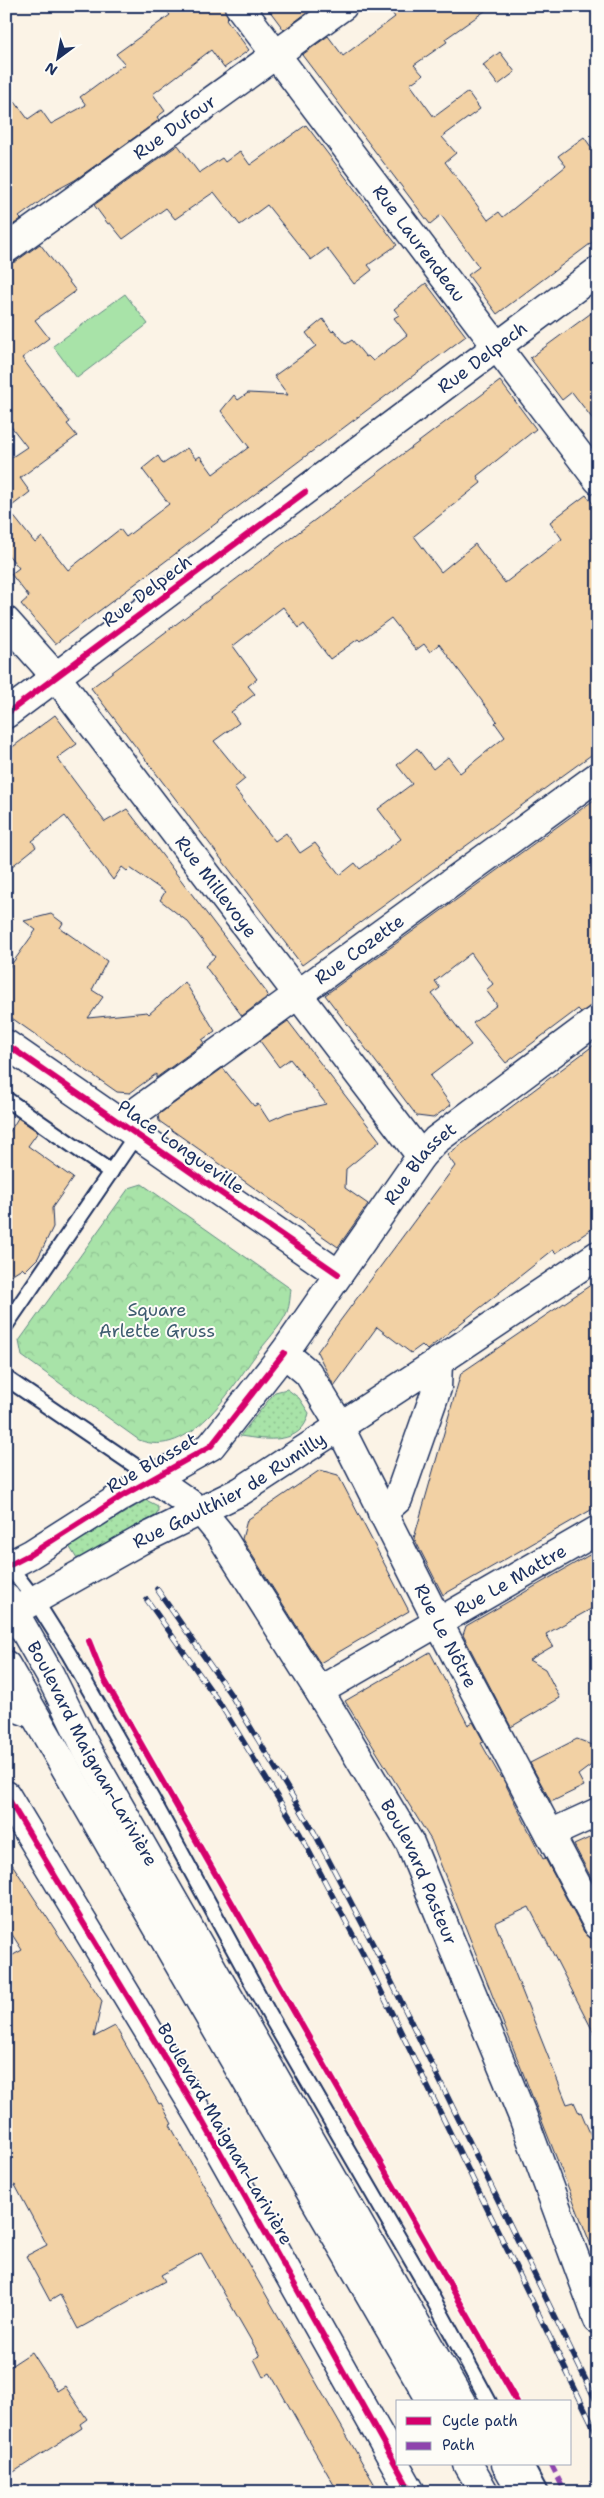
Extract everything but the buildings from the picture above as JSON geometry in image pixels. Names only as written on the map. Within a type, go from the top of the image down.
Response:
[{"type":"street","name":"Rue Laurendeau","points":[[239,6],[598,480]]},
{"type":"street","name":"Rue Dufour","points":[[6,250],[343,6]]},
{"type":"street","name":"Rue Delpech","points":[[6,714],[57,678],[498,348],[598,271]]},
{"type":"street","name":"Rue Millevoye","points":[[6,621],[57,678],[421,1156]]},
{"type":"street","name":"Rue Cozette","points":[[129,1129],[298,994],[598,776]]},
{"type":"street","name":"Rue Blasset","points":[[7,1564],[31,1554],[153,1478],[211,1446],[284,1353],[421,1156],[436,1140],[598,1020]]},
{"type":"street","name":"Place Longueville","points":[[6,1044],[338,1274]]},
{"type":"street","name":"Rue Gaulthier de Rumilly","points":[[16,1606],[141,1540],[202,1512],[241,1490],[338,1428],[598,1255]]},
{"type":"street","name":"Rue Le Nôtre","points":[[284,1353],[308,1373],[332,1414],[438,1622],[598,1925]]},
{"type":"street","points":[[382,1513],[398,1499],[438,1388],[438,1362]]},
{"type":"street","name":"Boulevard Pasteur","points":[[153,1478],[202,1512],[220,1534],[319,1691],[410,1843],[523,2117],[598,2320]]},
{"type":"street","name":"Rue Le Mattre","points":[[319,1691],[598,1530]]},
{"type":"street","name":"Boulevard Maignan-Larivière","points":[[16,1606],[88,1750],[460,2400]]},
{"type":"street","name":"Boulevard Maignan-Larivière","points":[[6,1665],[17,1700],[431,2400]]},
{"type":"street","name":"Boulevard Maignan-Larivière","points":[[6,1795],[201,2118],[396,2465]]},
{"type":"street","points":[[550,1834],[598,1812]]},
{"type":"street","name":"Boulevard Maignan-Larivière","points":[[396,2466],[411,2492]]},
{"type":"street","points":[[469,2466],[484,2492]]},
{"type":"street","points":[[507,2466],[522,2492]]},
{"type":"lane","points":[[6,1099],[111,1172]]},
{"type":"lane","points":[[6,1325],[111,1172],[129,1129]]},
{"type":"lane","points":[[6,1378],[153,1478]]},
{"type":"lane","points":[[7,1564],[16,1606],[152,1799],[269,2014],[420,2275],[487,2400]]},
{"type":"lane","points":[[526,2466],[540,2492]]},
{"type":"green space","points":[[125,294],[148,324],[77,378],[53,346]]},
{"type":"green space","name":"Square Arlette Gruss","points":[[142,1184],[291,1289],[285,1317],[221,1402],[192,1431],[175,1440],[158,1443],[139,1440],[22,1356],[19,1341],[129,1188]]},
{"type":"green space","points":[[287,1389],[299,1398],[309,1413],[305,1424],[299,1431],[291,1436],[271,1439],[240,1436],[275,1392]]},
{"type":"green space","points":[[146,1500],[158,1506],[155,1516],[77,1559],[69,1546]]},
{"type":"railway","points":[[157,1589],[231,1695],[314,1832],[376,1950],[598,2405]]},
{"type":"railway","points":[[147,1600],[219,1702],[300,1834],[363,1954],[598,2436]]},
{"type":"marked path","points":[[552,2466],[565,2492]]},
{"type":"cycle path","points":[[6,714],[305,492]]},
{"type":"cycle path","points":[[6,1044],[338,1274]]},
{"type":"cycle path","points":[[6,1567],[31,1554],[122,1496],[211,1446],[284,1353]]},
{"type":"cycle path","points":[[89,1641],[104,1679],[516,2400]]},
{"type":"cycle path","points":[[6,1795],[201,2118],[396,2465]]},
{"type":"cycle path","points":[[396,2466],[411,2492]]}]
